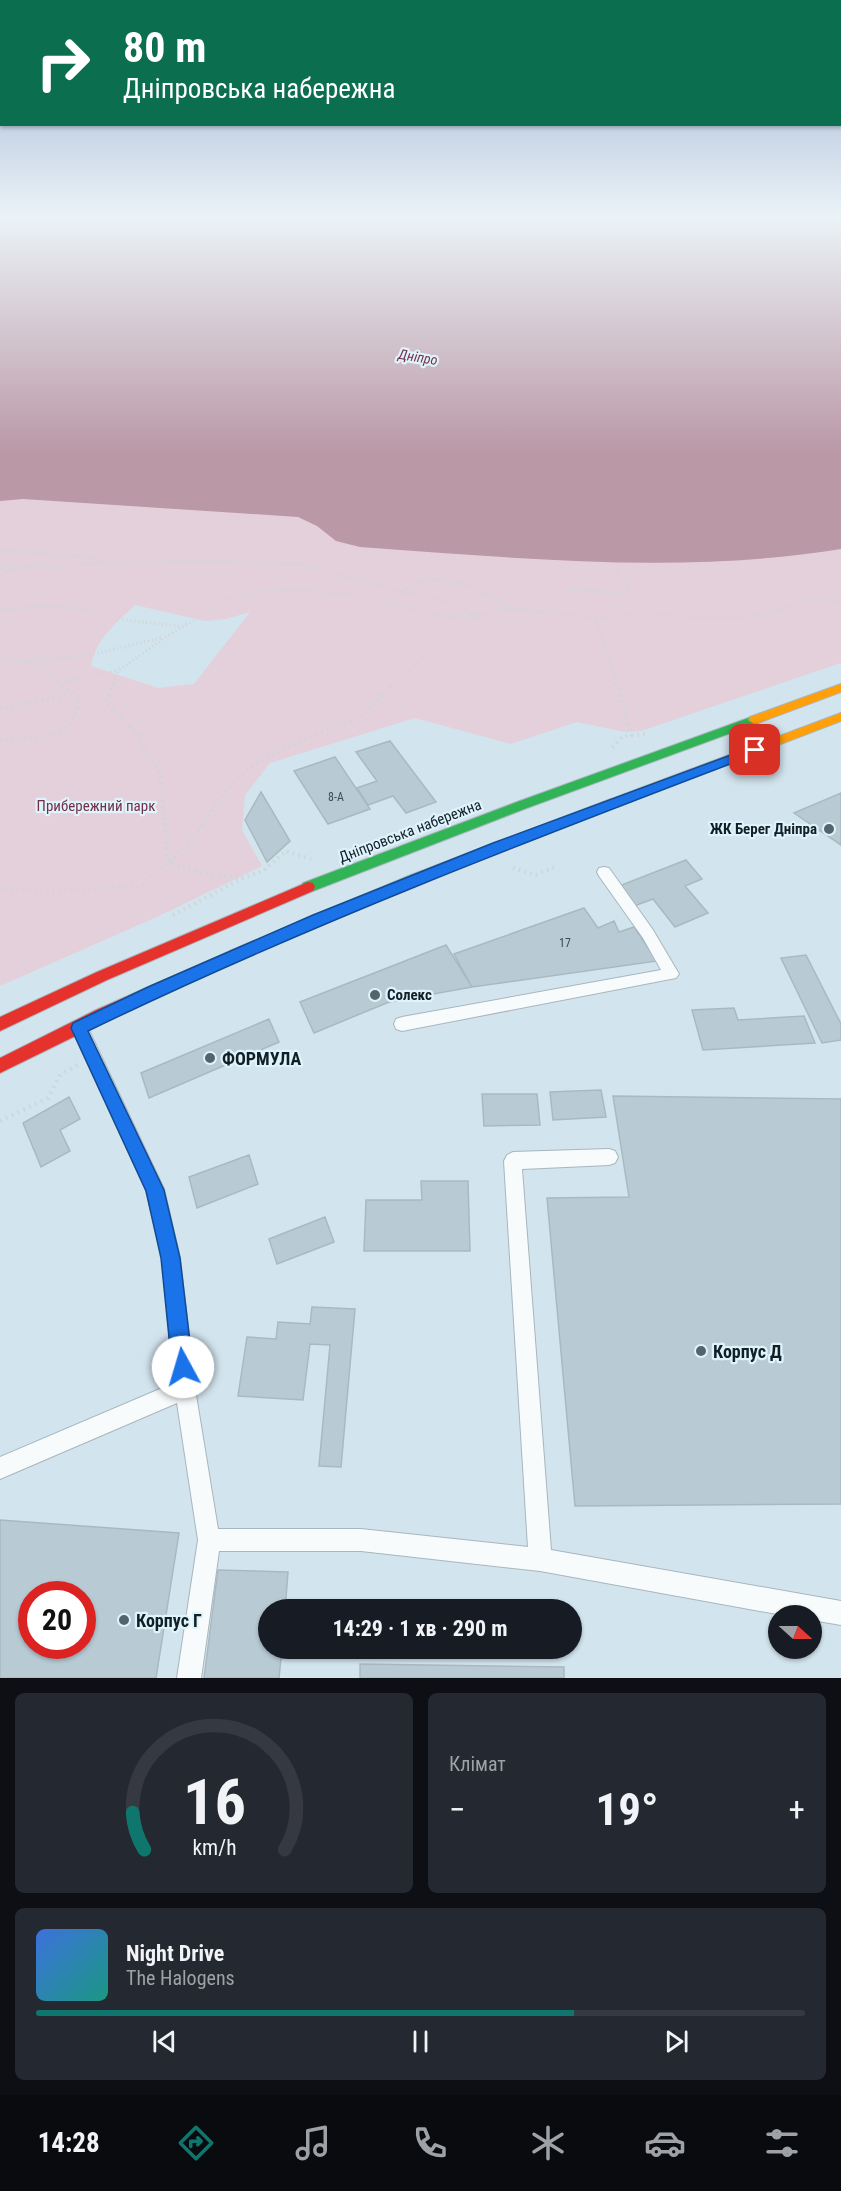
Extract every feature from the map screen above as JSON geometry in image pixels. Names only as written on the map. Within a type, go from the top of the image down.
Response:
[{"type":"main road","name":"Дніпровська набережна","points":[[0,1024],[152,954],[368,864],[526,803],[840,690]]},
{"type":"main road","points":[[0,1066],[251,948],[413,880],[841,717]]},
{"type":"lane","points":[[402,1024],[671,974],[648,934],[604,872]]},
{"type":"lane","points":[[79,1028],[155,1190],[171,1258],[185,1389],[209,1540],[189,1678]]},
{"type":"lane","points":[[540,1560],[513,1161],[609,1157]]},
{"type":"lane","points":[[0,1468],[185,1389]]},
{"type":"lane","points":[[209,1540],[361,1540],[540,1560],[841,1613]]},
{"type":"path","points":[[0,550],[88,557],[113,563]]},
{"type":"path","points":[[0,568],[198,561],[300,564],[402,592],[433,596],[462,606],[477,616]]},
{"type":"path","points":[[0,578],[6,572],[21,566]]},
{"type":"path","points":[[542,611],[569,589],[625,593],[630,587],[618,579],[618,571]]},
{"type":"path","points":[[402,592],[413,583],[429,581],[461,584],[502,600],[509,608]]},
{"type":"path","points":[[59,683],[119,670],[181,626],[227,600],[269,589],[366,595],[404,608],[437,615],[477,616],[509,608],[595,618],[645,613],[708,618],[757,616],[810,600],[841,601]]},
{"type":"path","points":[[0,610],[42,606],[75,608],[132,621],[181,626]]},
{"type":"path","points":[[0,891],[4,888],[48,891],[141,886],[189,844],[225,791],[256,763],[319,733],[358,719],[404,673],[457,629],[477,616]]},
{"type":"path","points":[[595,618],[632,737]]},
{"type":"path","points":[[0,659],[29,661],[90,655],[166,637]]},
{"type":"path","points":[[0,741],[56,734],[75,721],[80,711],[79,698],[29,661]]},
{"type":"path","points":[[119,670],[106,702],[138,735],[147,755],[160,772],[168,862]]},
{"type":"path","points":[[0,708],[74,694]]},
{"type":"path","points":[[168,862],[206,874],[243,878]]},
{"type":"green space","name":"Прибережний парк","points":[[0,469],[841,511],[841,663],[641,731],[625,732],[577,722],[511,744],[415,718],[270,763],[245,795],[242,830],[262,866],[159,916],[0,986]],"holes":[[[135,605],[205,621],[226,619],[250,612],[194,684],[158,688],[91,666],[102,640]]]},
{"type":"water","name":"Дніпро","points":[[0,296],[841,296],[841,549],[781,557],[661,563],[540,559],[360,547],[336,541],[317,526],[298,517],[23,499],[0,501]]},
{"type":"building","points":[[390,741],[436,802],[406,813],[393,796],[368,805],[357,788],[377,781],[356,752]]},
{"type":"building","points":[[335,757],[370,809],[328,824],[294,771]]},
{"type":"building","points":[[261,792],[290,841],[267,862],[245,820]]},
{"type":"building","name":"ЖК Берег Дніпра","points":[[841,793],[841,845],[794,813]]},
{"type":"building","points":[[686,860],[702,879],[685,886],[708,913],[675,927],[653,899],[634,906],[619,886]]},
{"type":"building","points":[[584,908],[598,928],[614,921],[619,932],[634,927],[657,961],[472,987],[454,954]]},
{"type":"building","name":"Солекс","points":[[446,945],[472,987],[389,1002],[314,1033],[300,1002]]},
{"type":"building","points":[[806,955],[841,1024],[841,1040],[822,1043],[781,958]]},
{"type":"building","points":[[734,1008],[738,1020],[804,1016],[815,1043],[703,1050],[692,1010]]},
{"type":"building","name":"ФОРМУЛА","points":[[269,1019],[279,1042],[149,1098],[141,1073]]},
{"type":"building","points":[[601,1090],[606,1117],[553,1120],[550,1092]]},
{"type":"building","points":[[482,1094],[537,1094],[540,1125],[484,1126]]},
{"type":"building","name":"Корпус Д","points":[[613,1096],[841,1099],[841,1504],[575,1506],[547,1198],[629,1197]]},
{"type":"building","points":[[69,1097],[80,1119],[60,1130],[70,1151],[41,1167],[23,1123]]},
{"type":"building","points":[[249,1155],[258,1184],[197,1208],[189,1177]]},
{"type":"building","points":[[421,1181],[468,1181],[470,1251],[364,1251],[366,1200],[422,1200]]},
{"type":"building","points":[[325,1217],[334,1242],[277,1264],[269,1239]]},
{"type":"building","points":[[312,1307],[355,1309],[341,1467],[319,1466],[330,1345],[310,1344],[303,1400],[238,1396],[247,1337],[276,1339],[278,1322],[310,1324]]},
{"type":"building","name":"Корпус Г","points":[[0,1520],[179,1533],[156,1678],[0,1678]]},
{"type":"building","points":[[218,1570],[288,1572],[286,1599],[258,1599],[258,1659],[281,1659],[279,1678],[204,1678]]},
{"type":"building","points":[[360,1664],[564,1667],[564,1678],[360,1678]]},
{"type":"traffic: fast","points":[[308,887],[754,720]]},
{"type":"traffic: fast","points":[[235,955],[416,879],[611,804]]},
{"type":"traffic: slow","points":[[754,720],[841,688]]},
{"type":"traffic: slow","points":[[611,804],[841,717]]},
{"type":"traffic: jam","points":[[0,1024],[102,976],[308,887]]},
{"type":"traffic: jam","points":[[0,1066],[102,1015],[235,955]]},
{"type":"place","name":"ЖК Берег Дніпра","points":[[829,829]]},
{"type":"place","name":"Солекс","points":[[375,995]]},
{"type":"place","name":"ФОРМУЛА","points":[[210,1058]]},
{"type":"place","name":"Корпус Д","points":[[701,1351]]},
{"type":"place","name":"Корпус Г","points":[[124,1620]]},
{"type":"route","points":[[183,1367],[171,1258],[155,1190],[79,1028],[153,992],[318,919],[498,847],[755,750]]}]
